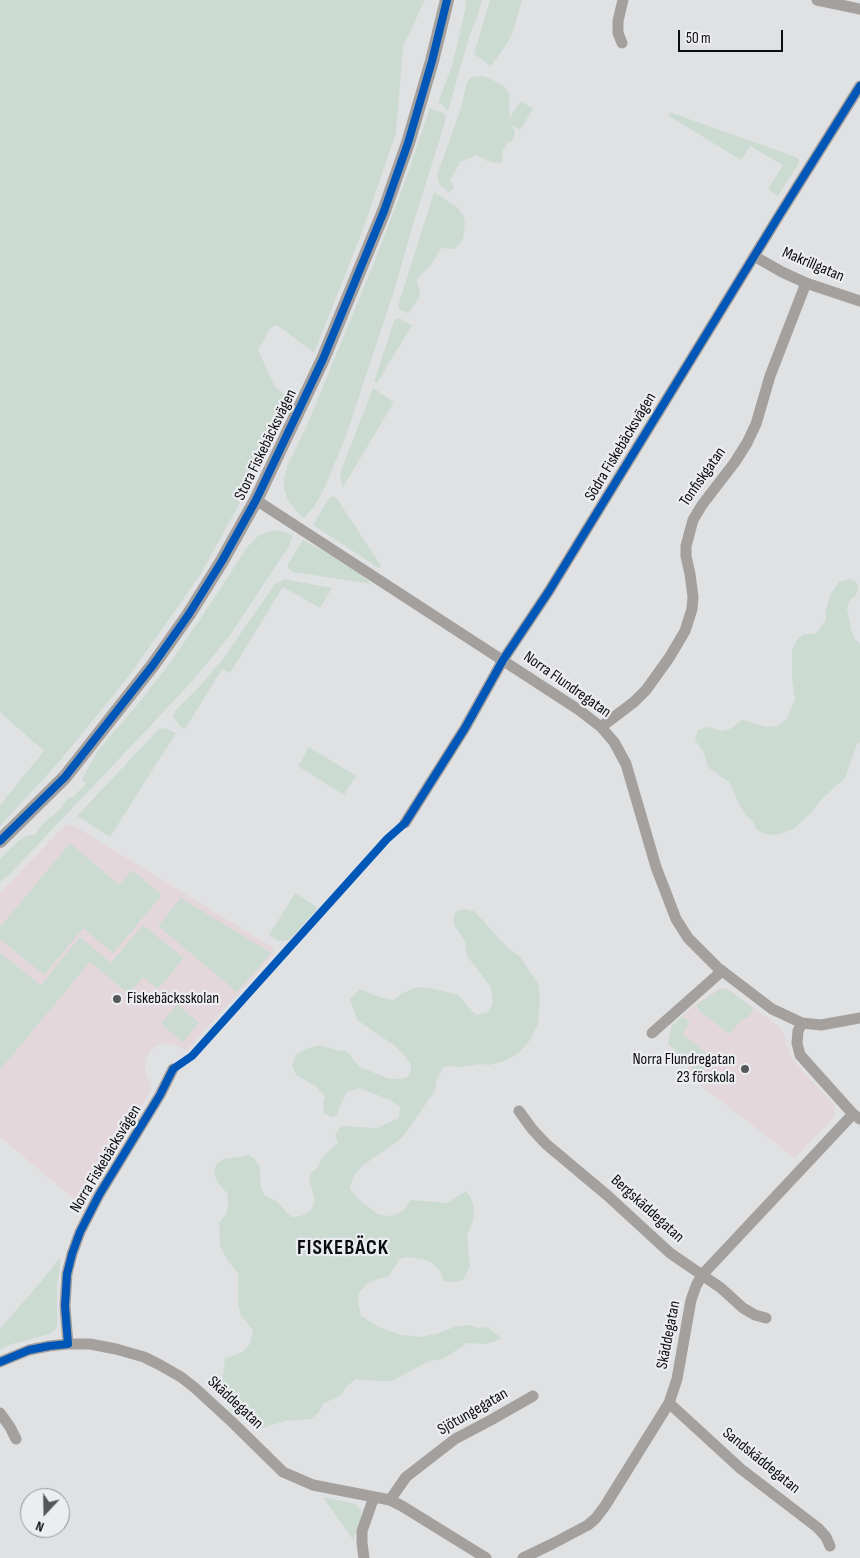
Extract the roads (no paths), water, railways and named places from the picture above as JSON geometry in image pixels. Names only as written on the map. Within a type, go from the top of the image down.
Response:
[{"type":"street","name":"Stora Fiskebäcksvägen","points":[[0,841],[65,777],[153,665],[199,599],[256,500],[323,359],[384,211],[408,143],[432,61],[447,0]]},
{"type":"street","points":[[622,0],[618,33],[622,43]]},
{"type":"street","points":[[817,0],[860,9]]},
{"type":"street","name":"Södra Fiskebäcksvägen","points":[[405,823],[465,728],[503,660],[549,591],[860,86]]},
{"type":"street","name":"Makrillgatan","points":[[754,256],[806,283],[860,301]]},
{"type":"street","name":"Tonfiskgatan","points":[[600,726],[634,702],[646,690],[685,632],[692,609],[693,597],[686,546],[693,520],[747,443],[756,424],[770,376],[806,283]]},
{"type":"street","name":"Norra Flundregatan","points":[[256,500],[580,710],[600,726],[614,742],[626,764],[656,867],[676,919],[688,938],[722,971],[772,1009],[802,1023],[821,1025],[860,1018]]},
{"type":"street","points":[[652,1033],[722,971]]},
{"type":"street","points":[[802,1023],[798,1032],[797,1043],[800,1055],[857,1116]]},
{"type":"street","name":"Norra Fiskebäcksvägen","points":[[68,1344],[65,1306],[67,1274],[80,1232],[99,1195],[160,1095],[173,1069]]},
{"type":"street","name":"Bergskäddegatan","points":[[518,1111],[546,1144],[608,1196],[670,1253],[721,1288],[743,1308],[766,1318]]},
{"type":"street","name":"Skäddegatan","points":[[523,1558],[588,1525],[596,1518],[669,1403],[677,1379],[691,1300],[702,1275],[857,1116]]},
{"type":"street","points":[[0,1362],[10,1356],[29,1350],[68,1344]]},
{"type":"street","name":"Skäddegatan","points":[[68,1344],[90,1344],[116,1348],[144,1357],[176,1373],[231,1421],[283,1472],[312,1485],[390,1500],[486,1558]]},
{"type":"street","name":"Sjötungegatan","points":[[390,1500],[406,1477],[455,1439],[533,1396]]},
{"type":"street","name":"Sandskäddegatan","points":[[669,1403],[742,1469],[818,1528],[826,1537],[830,1546]]},
{"type":"street","points":[[0,1412],[16,1439]]},
{"type":"street","points":[[364,1558],[362,1530],[374,1497]]},
{"type":"place","name":"Fiskebäcksskolan","points":[[117,999]]},
{"type":"place","name":"Norra Flundregatan 23 förskola","points":[[745,1069]]},
{"type":"district","name":"FISKEBÄCK","points":[[343,1249]]}]
